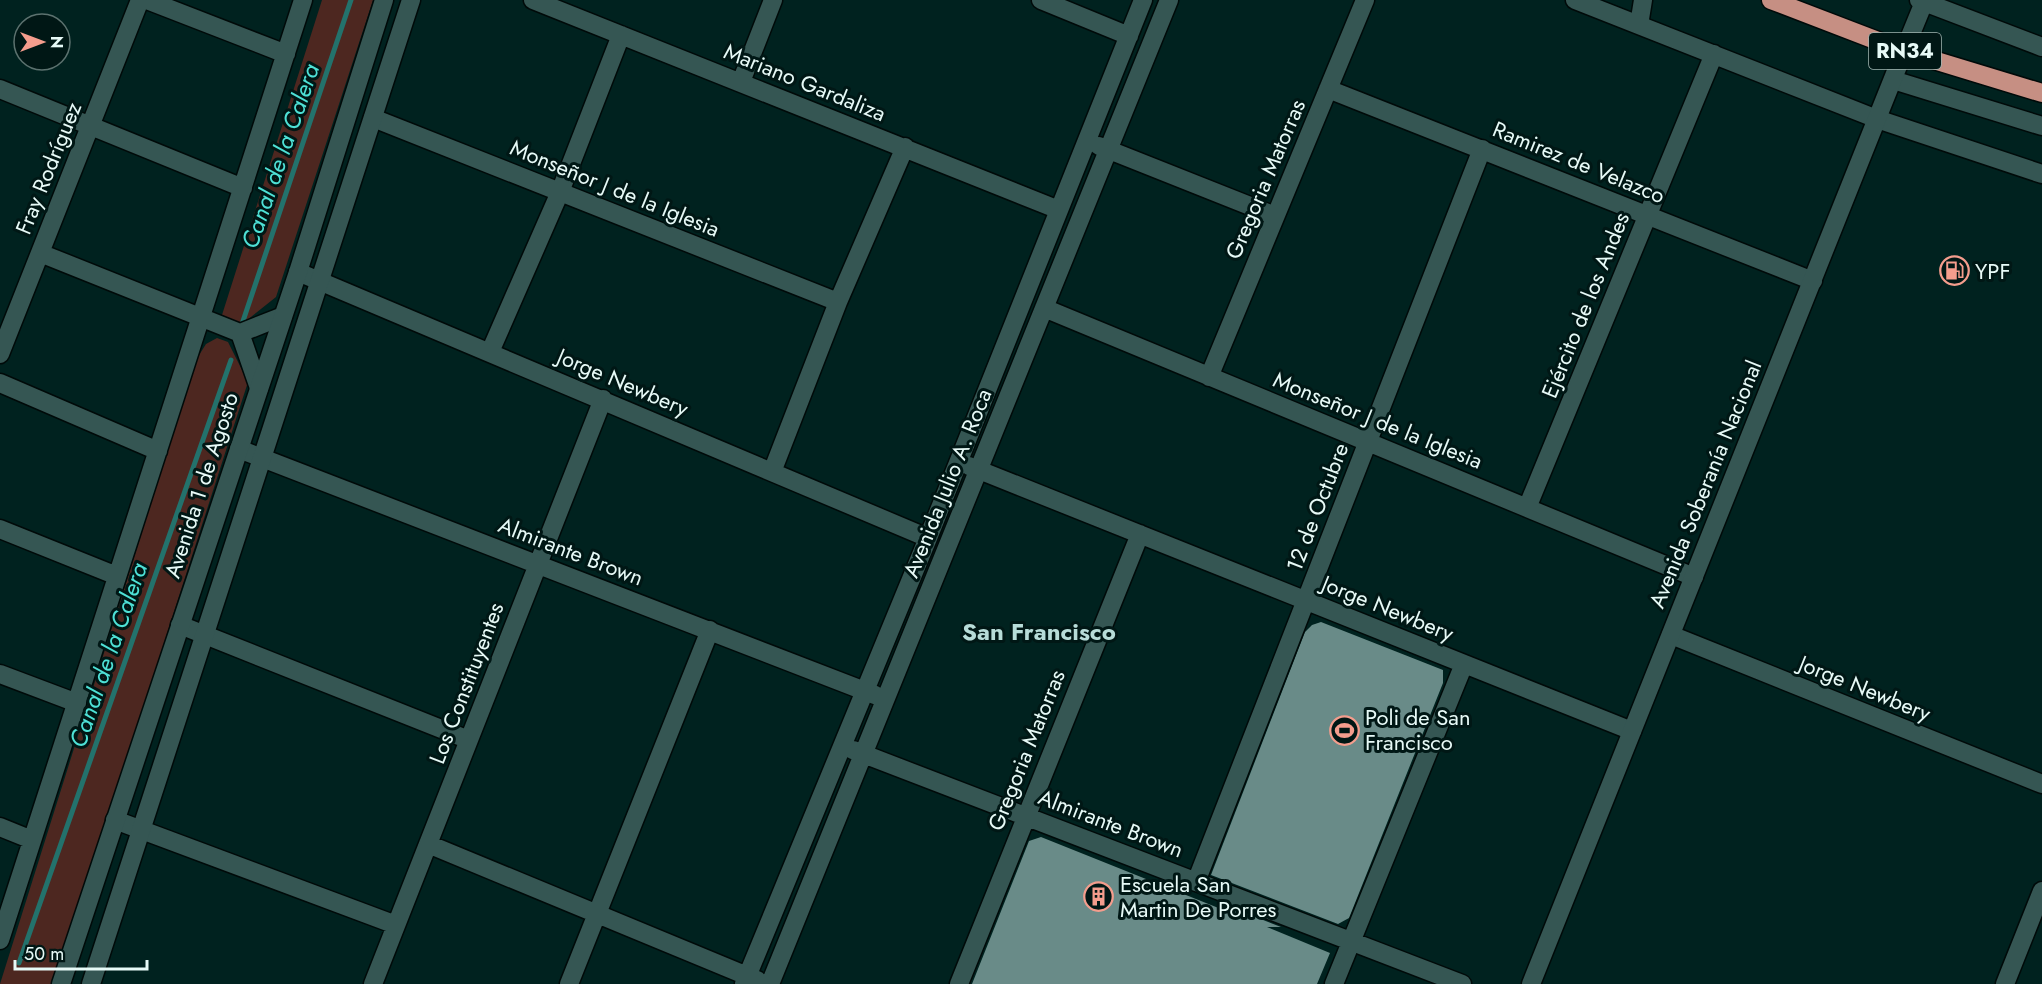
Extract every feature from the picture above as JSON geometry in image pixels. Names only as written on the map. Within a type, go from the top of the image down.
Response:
[{"type":"highway","name":"RN34","points":[[1771,0],[1904,51],[2042,93]]},
{"type":"street","name":"Fray Rodríguez","points":[[0,354],[140,0]]},
{"type":"street","points":[[147,0],[286,54]]},
{"type":"street","points":[[0,940],[303,0]]},
{"type":"street","name":"Avenida 1 de Agosto","points":[[61,984],[298,272],[384,0]]},
{"type":"street","points":[[91,984],[411,0]]},
{"type":"street","name":"Mariano Gardaliza","points":[[532,0],[1059,210]]},
{"type":"street","points":[[741,82],[773,0]]},
{"type":"street","points":[[1041,0],[1129,36]]},
{"type":"street","name":"Avenida Julio A. Roca","points":[[746,980],[928,538],[1143,0]]},
{"type":"street","name":"Avenida Julio A. Roca","points":[[769,984],[1169,0]]},
{"type":"street","name":"Gregoria Matorras","points":[[1209,377],[1365,0]]},
{"type":"street","points":[[1575,0],[1877,119],[2042,174]]},
{"type":"street","points":[[1639,25],[1643,0]]},
{"type":"street","points":[[1921,1],[2042,47]]},
{"type":"street","name":"Avenida Soberanía Nacional","points":[[1531,984],[1893,80],[1921,1]]},
{"type":"street","points":[[490,352],[560,192],[621,35]]},
{"type":"street","name":"Ejército de los Andes","points":[[1527,508],[1714,54]]},
{"type":"street","points":[[1893,80],[2042,126]]},
{"type":"street","points":[[0,89],[243,188]]},
{"type":"street","name":"Ramirez de Velazco","points":[[1328,89],[1812,281]]},
{"type":"street","name":"Monseñor J de la Iglesia","points":[[373,118],[838,302]]},
{"type":"street","points":[[1087,141],[1275,216]]},
{"type":"street","points":[[772,471],[838,302],[904,147]]},
{"type":"street","name":"12 de Octubre","points":[[1196,882],[1482,150]]},
{"type":"street","points":[[40,253],[240,333],[283,316]]},
{"type":"street","name":"Jorge Newbery","points":[[298,272],[928,538]]},
{"type":"street","name":"Monseñor J de la Iglesia","points":[[1044,309],[1694,577]]},
{"type":"street","points":[[240,333],[258,388]]},
{"type":"street","points":[[0,383],[158,451]]},
{"type":"street","name":"Los Constituyentes","points":[[373,984],[603,399]]},
{"type":"street","name":"Almirante Brown","points":[[239,449],[886,699]]},
{"type":"street","name":"Jorge Newbery","points":[[958,462],[1632,731]]},
{"type":"street","points":[[0,529],[117,576]]},
{"type":"street","name":"Gregoria Matorras","points":[[959,984],[1140,534]]},
{"type":"street","points":[[180,625],[469,740]]},
{"type":"street","points":[[569,984],[710,630]]},
{"type":"street","name":"Jorge Newbery","points":[[1671,635],[2042,784]]},
{"type":"street","points":[[1334,984],[1464,664]]},
{"type":"street","points":[[0,674],[77,703]]},
{"type":"street","name":"Almirante Brown","points":[[842,746],[1462,984]]},
{"type":"street","points":[[115,820],[396,926]]},
{"type":"street","points":[[0,826],[32,840]]},
{"type":"street","points":[[428,844],[746,980],[769,984]]},
{"type":"street","points":[[2005,984],[2042,891]]},
{"type":"shaded area","points":[[322,0],[373,0],[276,297],[242,324],[222,315]]},
{"type":"shaded area","points":[[217,338],[228,342],[248,382],[54,984],[0,984],[196,360],[206,344]]},
{"type":"building","name":"Poli de San Francisco","points":[[1321,622],[1443,670],[1443,683],[1349,918],[1338,924],[1211,875],[1305,632],[1312,625]]},
{"type":"building","name":"Escuela San Martin De Porres","points":[[1041,837],[1226,911],[1223,904],[1281,927],[1267,927],[1330,953],[1317,984],[972,984],[1029,841]]},
{"type":"waterway","name":"Canal de la Calera","points":[[242,324],[351,0]]},
{"type":"waterway","name":"Canal de la Calera","points":[[19,963],[231,360]]},
{"type":"place","name":"YPF","points":[[1954,271]]},
{"type":"place","name":"Poli de San Francisco","points":[[1344,730]]},
{"type":"place","name":"Escuela San Martin De Porres","points":[[1099,897]]},
{"type":"district","name":"San Francisco","points":[[1039,631]]}]
